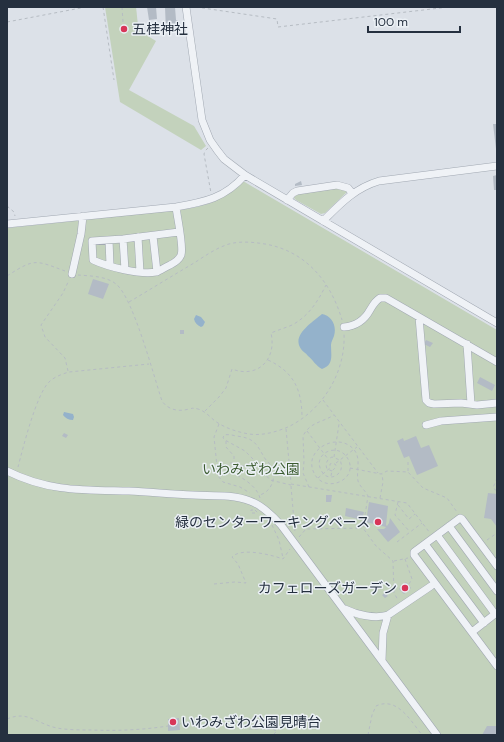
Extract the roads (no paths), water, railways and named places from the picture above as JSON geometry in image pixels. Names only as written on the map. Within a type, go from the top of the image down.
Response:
[{"type":"street","points":[[186,7],[202,120],[214,145],[224,159],[244,175],[497,323]]},
{"type":"street","points":[[323,221],[352,193],[368,184],[379,181],[497,166]]},
{"type":"street","points":[[7,224],[176,207],[200,203],[223,194],[239,182],[244,175]]},
{"type":"street","points":[[287,200],[297,191],[337,185],[348,188],[352,193]]},
{"type":"street","points":[[176,207],[182,252],[181,256],[173,264],[156,272],[140,272],[125,270],[93,260],[92,241],[153,236],[179,232]]},
{"type":"street","points":[[72,274],[81,234],[83,216]]},
{"type":"street","points":[[153,236],[156,272]]},
{"type":"street","points":[[138,237],[140,272]]},
{"type":"street","points":[[123,239],[125,270]]},
{"type":"street","points":[[109,240],[110,265]]},
{"type":"street","points":[[344,327],[359,323],[369,312],[375,302],[380,298],[386,298],[497,362]]},
{"type":"street","points":[[419,317],[426,400],[429,404],[461,403],[477,405],[497,403]]},
{"type":"street","points":[[467,344],[471,404]]},
{"type":"street","points":[[426,425],[441,420],[497,417]]},
{"type":"street","points":[[7,471],[48,486],[70,490],[129,491],[227,496],[244,499],[256,506],[276,519],[437,735]]},
{"type":"street","points":[[497,566],[462,518],[434,534],[425,544],[414,552],[414,555],[497,666]]},
{"type":"street","points":[[449,526],[497,591]]},
{"type":"street","points":[[434,534],[496,615],[472,632]]},
{"type":"street","points":[[425,544],[484,623]]},
{"type":"street","points":[[343,608],[349,611],[375,617],[388,615],[431,586]]},
{"type":"street","points":[[382,661],[383,633],[388,615]]},
{"type":"water","points":[[322,314],[331,319],[335,332],[331,344],[330,362],[322,369],[302,350],[299,344],[299,339],[304,329]]},
{"type":"water","points":[[196,315],[201,317],[205,322],[203,326],[201,327],[197,325],[194,319]]},
{"type":"water","points":[[64,412],[73,414],[73,420],[65,417],[63,415]]},
{"type":"place","name":"五桂神社","points":[[124,29]]},
{"type":"place","name":"緑のセンターワーキングベース","points":[[378,522]]},
{"type":"place","name":"カフェローズガーデン","points":[[405,588]]},
{"type":"place","name":"いわみざわ公園見晴台","points":[[173,722]]},
{"type":"park label","name":"いわみざわ公園","points":[[251,469]]}]
